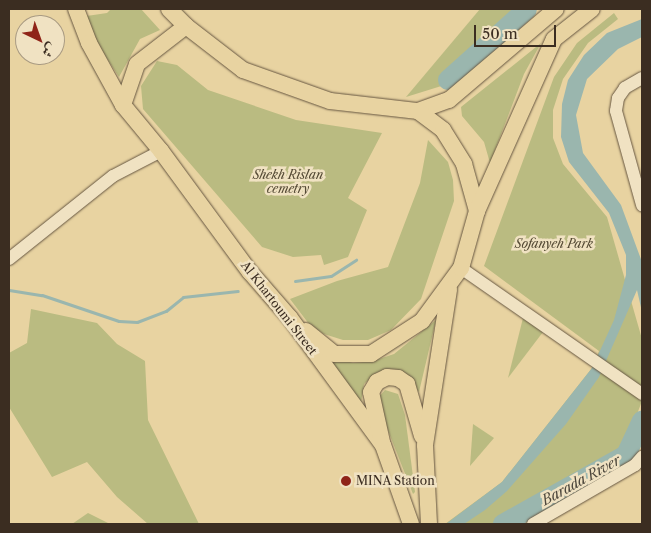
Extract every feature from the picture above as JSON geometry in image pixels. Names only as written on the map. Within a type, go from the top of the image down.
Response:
[{"type":"main road","name":"Al Khartoumi Street","points":[[76,9],[88,43],[123,105],[161,151],[250,272],[290,318],[364,423],[383,445],[398,480],[411,524]]},
{"type":"main road","points":[[169,9],[186,26],[243,70],[330,101],[418,111],[449,100],[556,9]]},
{"type":"main road","points":[[290,318],[334,354],[371,354],[422,321],[449,287],[460,268],[477,211],[554,39],[592,9]]},
{"type":"main road","points":[[123,105],[137,64],[186,26]]},
{"type":"main road","points":[[418,111],[444,130],[464,164],[477,211]]},
{"type":"main road","points":[[429,524],[425,445],[449,287]]},
{"type":"main road","points":[[383,445],[372,392],[382,379],[393,377],[403,380],[410,389],[425,445]]},
{"type":"street","points":[[642,78],[625,88],[618,98],[618,118],[642,205]]},
{"type":"street","points":[[9,259],[113,176],[161,151]]},
{"type":"street","points":[[460,268],[591,356],[642,394]]},
{"type":"street","points":[[533,524],[635,465],[642,457]]},
{"type":"green space","points":[[111,9],[141,9],[160,30],[140,39],[119,77],[80,17],[107,13]]},
{"type":"green space","points":[[480,9],[519,9],[451,83],[406,97]]},
{"type":"green space","name":"Sofanyeh Park","points":[[614,13],[618,19],[588,43],[563,79],[553,110],[553,138],[563,164],[607,217],[642,339],[642,401],[631,430],[612,458],[498,524],[445,524],[502,482],[592,368],[599,351],[484,266],[554,77],[577,43]]},
{"type":"green space","points":[[541,43],[524,74],[490,163],[484,142],[462,116],[461,107]]},
{"type":"green space","name":"Shekh Rislan cemetry","points":[[157,61],[177,65],[208,90],[296,120],[382,133],[348,198],[367,210],[348,257],[324,265],[321,255],[293,257],[262,247],[143,109],[141,86]]},
{"type":"green space","points":[[428,140],[448,162],[453,180],[454,201],[421,299],[391,330],[368,340],[343,340],[324,334],[309,324],[290,299],[337,281],[388,267],[420,183]]},
{"type":"green space","points":[[31,309],[97,323],[117,344],[145,361],[148,420],[199,524],[148,524],[117,497],[87,462],[52,477],[9,407],[9,353],[27,343]]},
{"type":"green space","points":[[523,318],[543,332],[508,378]]},
{"type":"green space","points":[[436,320],[419,392],[410,381],[388,369],[376,373],[364,384],[361,403],[324,354],[353,363],[373,361],[394,354]]},
{"type":"green space","points":[[385,390],[398,394],[405,415],[415,492],[413,494],[380,410],[379,397]]},
{"type":"green space","points":[[473,424],[494,438],[470,466]]},
{"type":"green space","points":[[88,513],[110,524],[72,524]]},
{"type":"water","points":[[642,19],[642,37],[618,49],[587,79],[576,115],[583,153],[621,205],[642,262],[642,312],[637,290],[599,377],[566,424],[507,491],[485,510],[464,524],[446,524],[502,482],[592,368],[614,320],[626,275],[626,255],[609,213],[569,162],[561,137],[562,104],[568,80],[584,55],[607,33]]},
{"type":"water","points":[[642,421],[642,437],[633,456],[514,524],[503,524],[626,455]]},
{"type":"waterway","points":[[448,80],[527,9]]},
{"type":"waterway","points":[[295,281],[331,276],[356,260]]},
{"type":"waterway","points":[[9,290],[42,295],[119,321],[137,322],[166,311],[183,297],[238,291]]},
{"type":"waterway","name":"Barada River","points":[[503,524],[626,455],[642,421]]},
{"type":"place","name":"MINA Station","points":[[346,481]]}]
